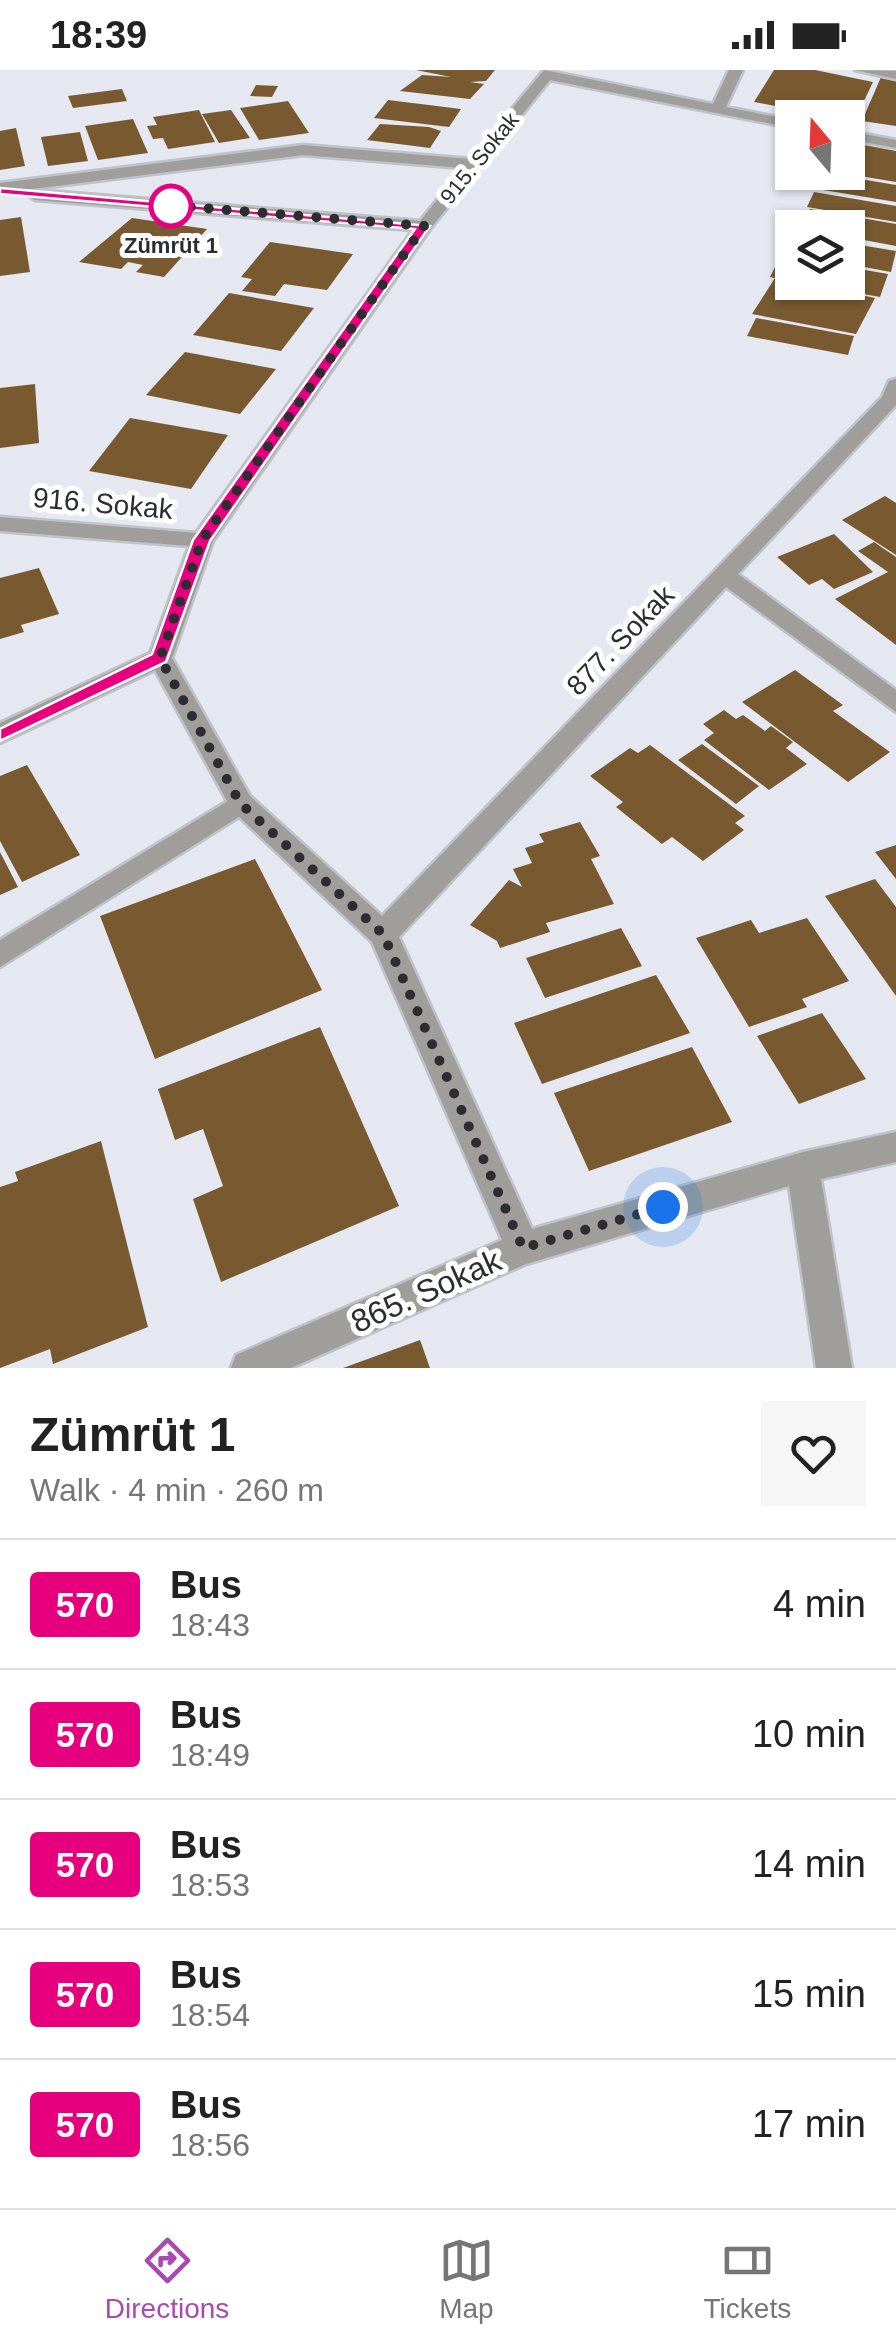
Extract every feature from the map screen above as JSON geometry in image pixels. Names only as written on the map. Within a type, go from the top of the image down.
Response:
[{"type":"street","points":[[718,110],[736,70]]},
{"type":"street","points":[[862,70],[896,75]]},
{"type":"street","points":[[549,73],[775,121]]},
{"type":"street","name":"915. Sokak","points":[[160,658],[202,540],[424,226],[549,73]]},
{"type":"street","points":[[865,138],[896,144]]},
{"type":"street","points":[[0,190],[303,150],[475,164]]},
{"type":"street","points":[[0,190],[424,226]]},
{"type":"street","name":"877. Sokak","points":[[383,934],[894,394]]},
{"type":"street","name":"916. Sokak","points":[[0,524],[202,540]]},
{"type":"street","points":[[724,575],[896,703]]},
{"type":"street","points":[[0,734],[160,658],[240,803],[383,934],[523,1248]]},
{"type":"street","points":[[0,955],[240,803]]},
{"type":"street","name":"865. Sokak","points":[[249,1368],[523,1248],[803,1167],[896,1147]]},
{"type":"street","points":[[803,1167],[834,1368]]},
{"type":"building","points":[[416,70],[495,70],[486,81],[470,82],[484,84],[470,99],[400,91],[422,75],[451,77]]},
{"type":"building","points":[[774,70],[815,70],[873,82],[864,100],[775,100],[775,106],[754,102]]},
{"type":"building","points":[[881,77],[896,79],[896,126],[865,121]]},
{"type":"building","points":[[256,85],[278,86],[272,97],[250,96]]},
{"type":"building","points":[[122,89],[127,101],[73,108],[68,96]]},
{"type":"building","points":[[388,100],[461,109],[449,127],[374,118]]},
{"type":"building","points":[[288,101],[309,133],[259,140],[240,108]]},
{"type":"building","points":[[199,110],[215,142],[168,149],[163,138],[153,139],[147,126],[157,125],[153,117]]},
{"type":"building","points":[[231,110],[250,138],[219,143],[202,114]]},
{"type":"building","points":[[133,119],[148,153],[98,160],[85,126]]},
{"type":"building","points":[[380,124],[441,131],[430,148],[367,140]]},
{"type":"building","points":[[16,128],[25,166],[0,170],[0,131]]},
{"type":"building","points":[[80,132],[88,161],[48,166],[41,137]]},
{"type":"building","points":[[865,145],[896,151],[896,182],[865,177]]},
{"type":"building","points":[[865,180],[896,185],[896,202],[823,190],[865,190]]},
{"type":"building","points":[[814,192],[896,206],[896,222],[865,217],[865,210],[807,207]]},
{"type":"building","points":[[21,217],[30,272],[0,276],[0,220]]},
{"type":"building","points":[[132,218],[207,229],[164,277],[136,272],[143,265],[128,262],[121,269],[79,262]]},
{"type":"building","points":[[865,219],[896,224],[896,246],[865,240]]},
{"type":"building","points":[[270,242],[353,254],[327,290],[284,284],[275,296],[242,291],[252,279],[241,277]]},
{"type":"building","points":[[865,246],[896,251],[891,272],[865,267]]},
{"type":"building","points":[[865,270],[888,274],[880,297],[865,294]]},
{"type":"building","points":[[775,278],[775,300],[875,298],[856,334],[752,314]]},
{"type":"building","points":[[229,293],[314,308],[281,351],[193,335]]},
{"type":"building","points":[[756,318],[854,336],[848,355],[747,336]]},
{"type":"building","points":[[185,352],[276,369],[240,414],[146,395]]},
{"type":"building","points":[[35,384],[39,443],[0,448],[0,388]]},
{"type":"building","points":[[130,418],[228,435],[191,489],[89,471]]},
{"type":"building","points":[[885,496],[896,503],[896,555],[842,520]]},
{"type":"building","points":[[834,534],[873,572],[834,589],[822,579],[809,585],[777,557]]},
{"type":"building","points":[[874,542],[896,557],[896,645],[835,599],[888,572],[858,551]]},
{"type":"building","points":[[39,568],[59,614],[21,625],[24,632],[0,639],[0,578]]},
{"type":"building","points":[[795,670],[843,705],[833,711],[890,752],[848,782],[742,702]]},
{"type":"building","points":[[724,710],[736,719],[743,715],[765,731],[771,726],[793,742],[786,748],[807,764],[769,790],[704,740],[714,733],[703,724]]},
{"type":"building","points":[[702,744],[759,786],[736,804],[678,760]]},
{"type":"building","points":[[650,745],[745,816],[735,823],[744,830],[703,861],[672,837],[662,844],[616,807],[623,802],[590,776],[630,748],[638,753]]},
{"type":"building","points":[[27,765],[80,855],[22,882],[0,841],[0,776]]},
{"type":"building","points":[[580,822],[600,856],[591,859],[614,904],[546,923],[550,932],[500,948],[497,941],[470,925],[509,880],[522,887],[513,869],[532,863],[525,848],[544,842],[539,834]]},
{"type":"building","points":[[896,845],[896,879],[875,852]]},
{"type":"building","points":[[0,852],[18,887],[0,895]]},
{"type":"building","points":[[255,859],[322,990],[155,1059],[100,916]]},
{"type":"building","points":[[875,879],[896,907],[896,996],[825,896]]},
{"type":"building","points":[[807,918],[849,981],[802,999],[807,1007],[749,1027],[696,938],[751,920],[759,933]]},
{"type":"building","points":[[621,928],[642,966],[545,998],[526,958]]},
{"type":"building","points":[[656,975],[690,1033],[542,1084],[514,1023]]},
{"type":"building","points":[[822,1013],[866,1079],[799,1104],[757,1036]]},
{"type":"building","points":[[320,1027],[399,1206],[221,1282],[193,1199],[223,1186],[203,1129],[175,1140],[158,1089]]},
{"type":"building","points":[[692,1047],[732,1122],[589,1171],[554,1093]]},
{"type":"building","points":[[101,1141],[148,1327],[53,1364],[50,1349],[0,1368],[0,1187],[18,1181],[15,1172]]},
{"type":"building","points":[[420,1340],[430,1368],[343,1368]]},
{"type":"bus line","name":"570","points":[[0,192],[424,226],[202,540],[160,658],[0,734]]},
{"type":"place","name":"Zümrüt 1","points":[[171,206]]},
{"type":"route","points":[[171,206],[154,204],[424,226],[202,540],[160,658],[240,803],[383,934],[523,1248],[663,1207]]}]
